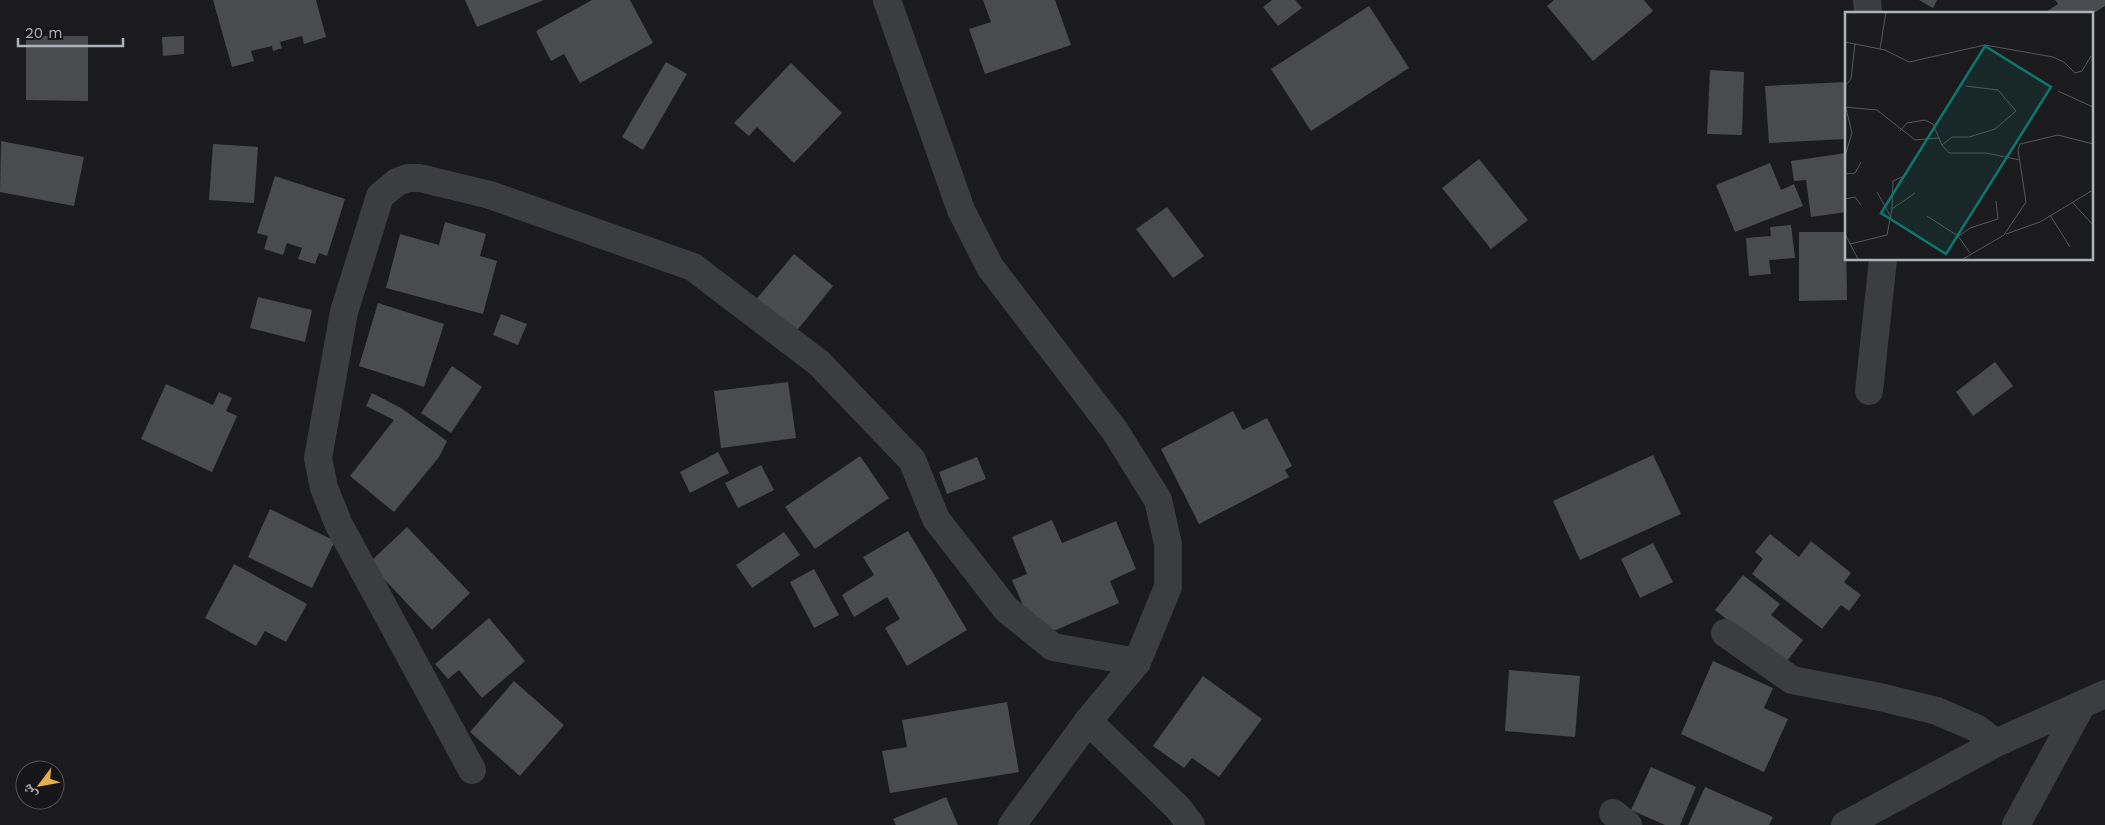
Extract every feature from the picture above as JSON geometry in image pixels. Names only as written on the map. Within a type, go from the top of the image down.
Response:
[{"type":"street","points":[[887,0],[961,210],[990,267],[1115,431],[1158,500],[1168,544],[1168,588],[1138,662],[1088,721],[1012,825]]},
{"type":"street","points":[[472,770],[339,525],[324,488],[318,458],[344,312],[372,218],[380,196],[397,182],[408,178],[420,178],[490,195],[693,267],[819,364],[912,460],[936,520],[1006,609],[1053,648],[1138,662]]},
{"type":"street","points":[[1869,391],[1883,260]]},
{"type":"street","points":[[1725,633],[1792,680],[1880,697],[1937,711],[1976,728],[1996,743]]},
{"type":"street","points":[[1845,825],[1996,743],[2105,694]]},
{"type":"street","points":[[2016,825],[2081,706]]},
{"type":"street","points":[[1088,721],[1178,808],[1191,825]]},
{"type":"building","points":[[213,0],[316,0],[326,37],[304,44],[302,36],[280,42],[282,48],[273,51],[272,46],[251,51],[254,61],[232,67]]},
{"type":"building","points":[[465,0],[544,0],[477,27]]},
{"type":"building","points":[[592,0],[630,0],[653,43],[580,83],[564,54],[551,61],[536,31]]},
{"type":"building","points":[[983,0],[1055,0],[1071,45],[985,74],[969,29],[991,22]]},
{"type":"building","points":[[1272,0],[1295,0],[1302,8],[1278,26],[1263,7]]},
{"type":"building","points":[[1554,0],[1644,0],[1653,11],[1593,61],[1547,6]]},
{"type":"building","points":[[1919,0],[1937,0],[1933,8]]},
{"type":"building","points":[[2055,0],[2105,0],[2105,6],[2092,14],[2092,12],[2046,12],[2058,4]]},
{"type":"building","points":[[1369,6],[1409,68],[1311,131],[1271,69]]},
{"type":"building","points":[[26,36],[88,36],[88,101],[26,100]]},
{"type":"building","points":[[184,36],[184,54],[163,56],[162,37]]},
{"type":"building","points":[[666,62],[687,74],[643,150],[622,137]]},
{"type":"building","points":[[791,63],[842,113],[794,163],[757,127],[749,136],[734,123]]},
{"type":"building","points":[[1710,70],[1744,72],[1742,135],[1707,134]]},
{"type":"building","points":[[1845,82],[1845,139],[1769,143],[1765,86]]},
{"type":"building","points":[[1,141],[84,157],[74,206],[0,192]]},
{"type":"building","points":[[213,144],[258,147],[254,203],[209,200]]},
{"type":"building","points":[[1845,153],[1845,212],[1811,217],[1806,180],[1794,181],[1791,161]]},
{"type":"building","points":[[1479,159],[1528,220],[1491,249],[1442,188]]},
{"type":"building","points":[[1770,163],[1781,190],[1794,184],[1803,206],[1735,232],[1716,185]]},
{"type":"building","points":[[275,176],[345,199],[327,256],[319,253],[315,264],[298,259],[302,248],[287,243],[283,255],[264,249],[268,236],[257,233]]},
{"type":"building","points":[[1167,207],[1204,256],[1173,278],[1136,229]]},
{"type":"building","points":[[445,222],[486,234],[480,256],[497,261],[483,314],[386,288],[400,234],[439,245]]},
{"type":"building","points":[[1791,225],[1795,258],[1769,260],[1771,274],[1749,276],[1746,238],[1771,236],[1770,227]]},
{"type":"building","points":[[1799,232],[1845,232],[1847,300],[1799,301]]},
{"type":"building","points":[[794,254],[833,286],[794,334],[754,302]]},
{"type":"building","points":[[258,297],[312,310],[305,342],[250,328]]},
{"type":"building","points":[[378,303],[444,324],[424,387],[359,366]]},
{"type":"building","points":[[501,314],[527,324],[518,345],[493,335]]},
{"type":"building","points":[[1995,362],[2013,386],[1973,416],[1956,392]]},
{"type":"building","points":[[452,366],[482,387],[451,433],[421,413]]},
{"type":"building","points":[[788,382],[796,438],[721,448],[714,391]]},
{"type":"building","points":[[166,384],[213,405],[219,392],[232,398],[226,411],[237,416],[212,472],[141,439]]},
{"type":"building","points":[[372,393],[401,408],[447,441],[439,457],[394,512],[350,476],[394,420],[366,406]]},
{"type":"building","points":[[1233,411],[1243,430],[1267,418],[1292,466],[1285,470],[1289,477],[1199,524],[1161,449]]},
{"type":"building","points":[[718,452],[729,473],[690,493],[680,472]]},
{"type":"building","points":[[1653,455],[1681,514],[1580,560],[1553,501]]},
{"type":"building","points":[[860,456],[889,498],[815,549],[785,507]]},
{"type":"building","points":[[977,457],[986,479],[947,494],[939,472]]},
{"type":"building","points":[[761,465],[774,490],[738,508],[725,483]]},
{"type":"building","points":[[270,509],[335,541],[312,588],[248,557]]},
{"type":"building","points":[[1052,520],[1062,543],[1116,521],[1136,569],[1110,581],[1119,603],[1051,632],[1029,619],[1012,580],[1027,574],[1012,537]]},
{"type":"building","points":[[407,527],[470,593],[432,630],[369,563]]},
{"type":"building","points":[[908,531],[967,630],[907,666],[885,628],[900,619],[887,597],[854,617],[842,595],[874,575],[863,557]]},
{"type":"building","points":[[784,532],[800,555],[752,588],[736,565]]},
{"type":"building","points":[[1770,534],[1799,557],[1811,541],[1851,573],[1844,582],[1861,595],[1849,611],[1841,605],[1822,629],[1752,574],[1763,559],[1755,552]]},
{"type":"building","points":[[1653,543],[1673,582],[1640,598],[1621,559]]},
{"type":"building","points":[[234,564],[307,604],[286,642],[265,631],[256,646],[205,618]]},
{"type":"building","points":[[814,569],[839,615],[814,628],[790,582]]},
{"type":"building","points":[[1743,575],[1780,604],[1771,615],[1803,640],[1784,665],[1715,610]]},
{"type":"building","points":[[489,618],[525,661],[482,698],[459,670],[448,679],[435,664]]},
{"type":"building","points":[[1713,661],[1773,688],[1764,708],[1788,719],[1764,772],[1681,734]]},
{"type":"building","points":[[1509,670],[1580,676],[1575,737],[1505,731]]},
{"type":"building","points":[[1203,676],[1262,719],[1219,777],[1192,758],[1184,768],[1153,746]]},
{"type":"building","points":[[514,681],[564,725],[520,776],[470,732]]},
{"type":"building","points":[[1007,702],[1019,772],[890,793],[882,751],[907,747],[902,720]]},
{"type":"building","points":[[1651,767],[1696,787],[1680,825],[1665,825],[1631,810]]},
{"type":"building","points":[[1705,787],[1773,817],[1769,825],[1688,825]]},
{"type":"building","points":[[946,797],[958,825],[896,825],[893,819]]}]
